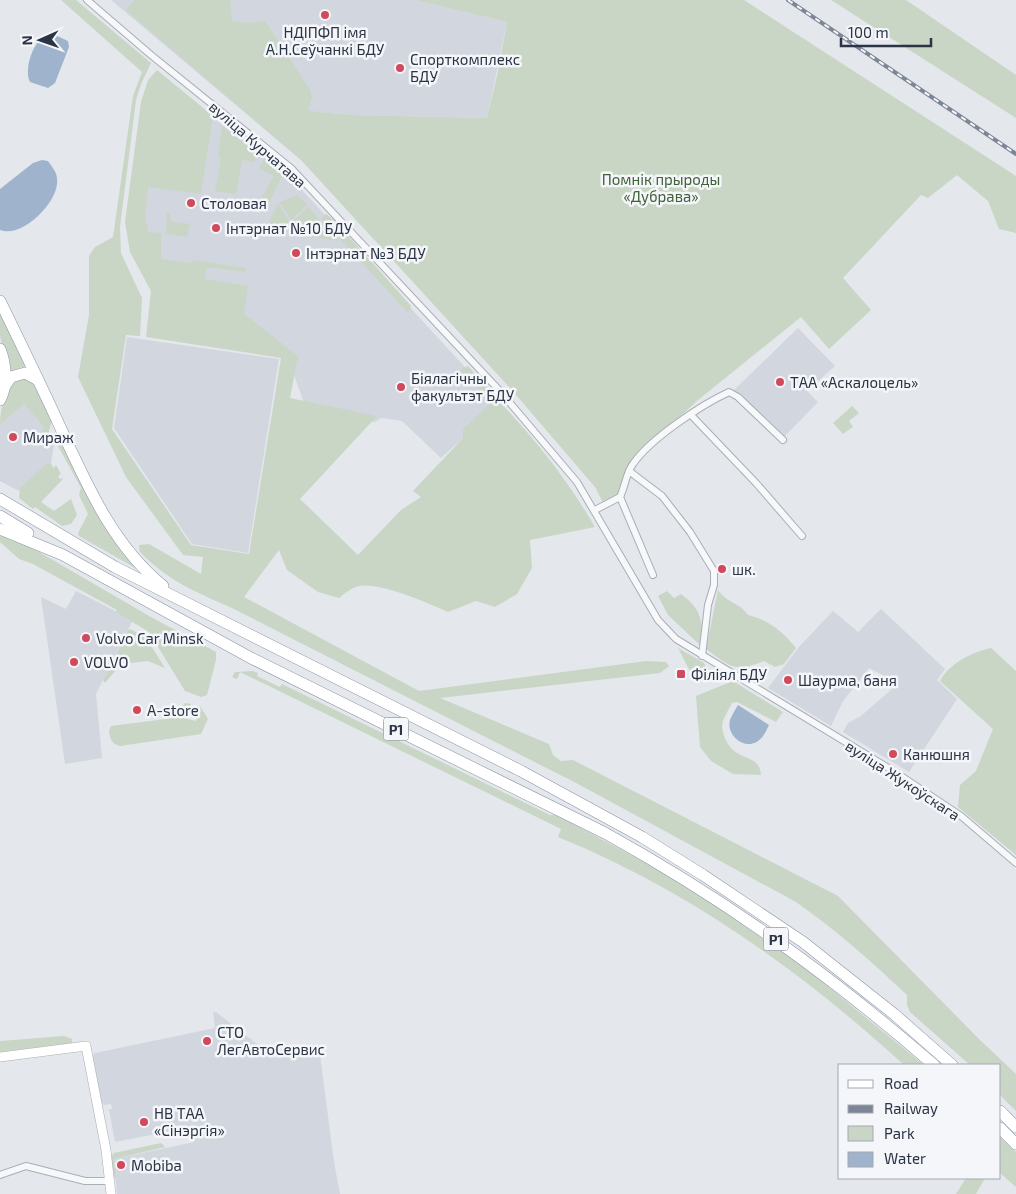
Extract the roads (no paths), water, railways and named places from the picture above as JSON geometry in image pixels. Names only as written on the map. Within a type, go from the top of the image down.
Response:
[{"type":"highway","points":[[0,302],[80,469],[118,537],[154,579],[177,598]]},
{"type":"highway","points":[[0,349],[5,386]]},
{"type":"highway","points":[[0,400],[5,386],[11,377],[25,373],[38,380]]},
{"type":"highway","name":"Р1","points":[[0,499],[115,567],[564,793],[642,837],[803,942],[894,1014],[951,1064]]},
{"type":"highway","name":"Р1","points":[[0,516],[63,555],[251,658],[605,833],[660,863],[795,952],[893,1029],[933,1064]]},
{"type":"highway","points":[[0,529],[63,555]]},
{"type":"highway","points":[[1001,1112],[1016,1127]]},
{"type":"highway","points":[[1001,1129],[1016,1144]]},
{"type":"street","name":"вуліца Курчатава","points":[[87,0],[156,59],[291,168],[498,390],[562,462],[595,510]]},
{"type":"street","points":[[653,575],[620,497],[629,471],[642,454],[666,432],[712,400],[729,392],[738,397],[783,440]]},
{"type":"street","points":[[691,416],[756,483],[802,536]]},
{"type":"street","points":[[629,471],[662,496],[690,532],[714,571],[714,586],[708,605],[702,656]]},
{"type":"street","points":[[595,510],[620,497]]},
{"type":"street","name":"вуліца Жукоўскага","points":[[595,510],[658,620],[676,638],[702,656],[895,772],[961,816],[1016,863]]},
{"type":"street","points":[[0,1057],[86,1046],[106,1150],[111,1194]]},
{"type":"street","points":[[0,1175],[26,1166],[85,1181],[110,1181]]},
{"type":"water","points":[[55,35],[68,41],[69,47],[55,83],[48,88],[30,82],[28,71],[30,58],[35,46],[44,36]]},
{"type":"water","points":[[42,160],[48,161],[56,174],[56,188],[52,198],[38,216],[28,224],[19,229],[0,230],[0,189],[33,163]]},
{"type":"water","points":[[738,705],[769,725],[762,738],[753,744],[742,743],[737,740],[729,726]]},
{"type":"railway","points":[[788,0],[1016,154]]},
{"type":"place","name":"НДІПФП імя А.Н.Сеўчанкі БДУ","points":[[325,15]]},
{"type":"place","name":"Спорткомплекс БДУ","points":[[400,68]]},
{"type":"place","name":"Столовая","points":[[191,203]]},
{"type":"place","name":"Інтэрнат №10 БДУ","points":[[216,228]]},
{"type":"place","name":"Інтэрнат №3 БДУ","points":[[296,253]]},
{"type":"place","name":"ТАА «Аскалоцель»","points":[[780,382]]},
{"type":"place","name":"Біялагічны факультэт БДУ","points":[[401,387]]},
{"type":"place","name":"Мираж","points":[[13,437]]},
{"type":"place","name":"шк.","points":[[722,569]]},
{"type":"place","name":"Volvo Car Minsk","points":[[86,638]]},
{"type":"place","name":"VOLVO","points":[[74,662]]},
{"type":"place","name":"Філіял БДУ","points":[[681,674]]},
{"type":"place","name":"Шаурма, баня","points":[[788,680]]},
{"type":"place","name":"А-store","points":[[137,710]]},
{"type":"place","name":"Канюшня","points":[[893,754]]},
{"type":"place","name":"СТО ЛегАвтоСервис","points":[[207,1041]]},
{"type":"place","name":"НВ ТАА «Сінэргія»","points":[[144,1122]]},
{"type":"place","name":"Mobiba","points":[[121,1165]]},
{"type":"park label","name":"Помнік прыроды «Дубрава»","points":[[661,188]]}]
